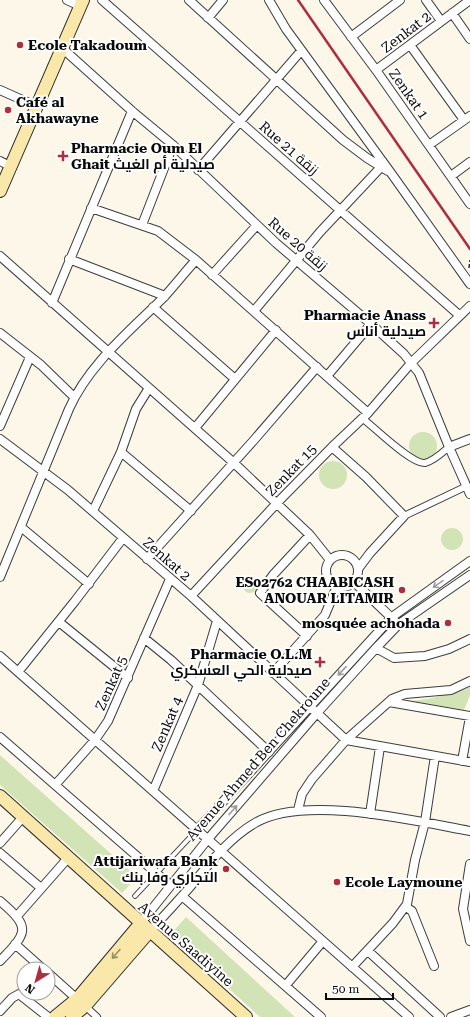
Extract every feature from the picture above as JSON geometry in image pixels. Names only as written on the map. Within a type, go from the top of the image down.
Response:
[{"type":"main road","points":[[0,192],[5,163],[36,106],[82,3]]},
{"type":"main road","name":"Avenue Saadiyine","points":[[0,796],[145,928],[246,1017]]},
{"type":"main road","name":"Avenue Ahmed Ben Chekroune","points":[[72,1017],[81,1002],[145,928]]},
{"type":"main road","name":"Avenue Ahmed Ben Chekroune","points":[[55,1017],[81,1002]]},
{"type":"street","points":[[67,0],[82,3]]},
{"type":"street","name":"Rue 21 زنقة","points":[[102,0],[239,123],[341,210],[459,315]]},
{"type":"street","points":[[189,0],[343,140],[391,173]]},
{"type":"street","points":[[208,18],[223,0]]},
{"type":"street","points":[[269,0],[286,30],[470,284]]},
{"type":"street","name":"Zenkat 1","points":[[326,0],[470,204]]},
{"type":"street","points":[[351,37],[400,0]]},
{"type":"street","points":[[426,0],[441,21]]},
{"type":"street","name":"Zenkat 2","points":[[376,70],[470,0]]},
{"type":"street","points":[[452,13],[470,39]]},
{"type":"street","points":[[410,45],[467,118],[429,145]]},
{"type":"street","name":"Rue 20 زنقة","points":[[62,48],[132,111],[173,145],[257,225],[371,324],[412,362],[419,373],[468,490]]},
{"type":"street","points":[[198,170],[301,51]]},
{"type":"street","points":[[0,90],[36,106]]},
{"type":"street","points":[[52,303],[69,259],[132,111]]},
{"type":"street","points":[[142,225],[173,145]]},
{"type":"street","points":[[451,176],[470,162]]},
{"type":"street","points":[[254,311],[296,260],[381,167]]},
{"type":"street","points":[[91,208],[142,225],[168,237],[327,376],[365,415],[413,460],[419,462],[430,461],[449,447],[470,439]]},
{"type":"street","points":[[212,275],[257,225]]},
{"type":"street","points":[[0,256],[234,463],[310,535],[330,560]]},
{"type":"street","points":[[69,259],[165,296]]},
{"type":"street","points":[[1,572],[74,397],[91,372],[165,296],[196,260]]},
{"type":"street","name":"Zenkat 15","points":[[191,596],[277,503],[365,415],[412,362],[470,306]]},
{"type":"street","points":[[153,307],[235,379]]},
{"type":"street","points":[[327,376],[371,324]]},
{"type":"street","points":[[195,428],[276,330]]},
{"type":"street","points":[[0,333],[30,357],[74,397]]},
{"type":"street","points":[[0,426],[30,357]]},
{"type":"street","points":[[147,559],[234,463],[317,367]]},
{"type":"street","points":[[93,511],[121,452],[136,409],[149,388]]},
{"type":"street","name":"Zenkat 2","points":[[0,439],[93,511],[191,596],[346,740]]},
{"type":"street","points":[[332,447],[366,477],[404,516]]},
{"type":"street","points":[[121,452],[191,511]]},
{"type":"street","points":[[358,570],[354,561],[347,556],[338,556],[330,560],[326,567],[326,575],[330,582],[338,586],[343,587],[354,582],[358,570],[370,553],[404,516],[468,490]]},
{"type":"street","points":[[21,526],[89,584]]},
{"type":"street","points":[[307,636],[260,593],[272,575],[310,535]]},
{"type":"street","points":[[18,672],[89,584],[123,538]]},
{"type":"street","name":"Avenue Ahmed Ben Chekroune","points":[[197,830],[392,617],[470,561]]},
{"type":"street","name":"Avenue Ahmed Ben Chekroune","points":[[145,928],[170,885],[317,713],[376,648],[399,624],[470,575]]},
{"type":"street","name":"Zenkat 5","points":[[55,785],[95,740],[108,721],[170,579]]},
{"type":"street","points":[[354,582],[399,624]]},
{"type":"street","points":[[273,672],[325,615],[338,586]]},
{"type":"street","name":"Zenkat 4","points":[[153,791],[198,685],[218,621]]},
{"type":"street","points":[[59,622],[128,678]]},
{"type":"street","points":[[144,638],[198,685],[269,752]]},
{"type":"street","points":[[376,648],[394,658],[425,656],[449,649],[470,639]]},
{"type":"street","points":[[0,656],[409,1017]]},
{"type":"street","points":[[298,810],[302,794],[312,779],[346,740],[389,702],[404,694],[440,692],[470,681]]},
{"type":"street","points":[[346,740],[466,761],[470,716],[389,702]]},
{"type":"street","points":[[0,737],[170,885]]},
{"type":"street","points":[[370,814],[380,747]]},
{"type":"street","points":[[352,967],[406,907],[415,860],[425,822],[435,756]]},
{"type":"street","name":"Avenue Ahmed Ben Chekroune","points":[[145,928],[182,896],[221,851],[254,823],[276,814],[298,810],[370,814],[425,822],[470,831]]},
{"type":"street","points":[[0,843],[23,817]]},
{"type":"street","points":[[0,853],[41,888]]},
{"type":"street","points":[[17,916],[68,858]]},
{"type":"street","points":[[470,864],[463,909],[470,941]]},
{"type":"street","points":[[182,896],[321,1017]]},
{"type":"street","points":[[0,901],[17,916],[23,930],[21,937],[1,959]]},
{"type":"street","points":[[406,907],[412,911],[434,966]]},
{"type":"street","points":[[286,985],[323,941]]},
{"type":"street","points":[[15,944],[34,961]]},
{"type":"street","points":[[368,951],[440,1017]]},
{"type":"street","points":[[56,980],[97,1017]]},
{"type":"street","points":[[0,1011],[12,998],[19,994],[48,1017]]},
{"type":"street","points":[[451,1017],[470,1010]]},
{"type":"lane","points":[[135,896],[197,830]]},
{"type":"green space","points":[[423,432],[433,436],[437,446],[433,456],[423,460],[413,456],[409,446],[413,436]]},
{"type":"green space","points":[[333,461],[343,465],[347,475],[343,485],[333,489],[323,485],[319,475],[323,465]]},
{"type":"green space","points":[[452,528],[460,531],[463,539],[460,547],[452,550],[444,547],[441,539],[444,531]]},
{"type":"green space","points":[[250,579],[255,581],[257,586],[255,591],[250,593],[245,591],[243,586],[245,581]]},
{"type":"green space","points":[[470,685],[470,695],[464,710],[411,701],[441,696]]},
{"type":"green space","points":[[0,755],[137,877],[122,893],[0,785]]},
{"type":"green space","points":[[186,917],[295,1017],[260,1017],[170,935]]},
{"type":"railway","points":[[298,0],[470,249]]},
{"type":"place","name":"Ecole Takadoum","points":[[20,45]]},
{"type":"place","name":"Café al Akhawayne","points":[[8,110]]},
{"type":"place","name":"Pharmacie Oum El Ghait صيدلية أم الغيث","points":[[63,156]]},
{"type":"place","name":"Pharmacie Anass صيدلية أناس","points":[[434,323]]},
{"type":"place","name":"ES02762 CHAABICASH ANOUAR LITAMIR","points":[[402,590]]},
{"type":"place","name":"mosquée achohada","points":[[448,623]]},
{"type":"place","name":"Pharmacie O.L.M صيدلية الحي العسكري","points":[[320,662]]},
{"type":"place","name":"Attijariwafa Bank التجاري وفا بنك","points":[[226,869]]},
{"type":"place","name":"Ecole Laymoune","points":[[337,882]]}]
